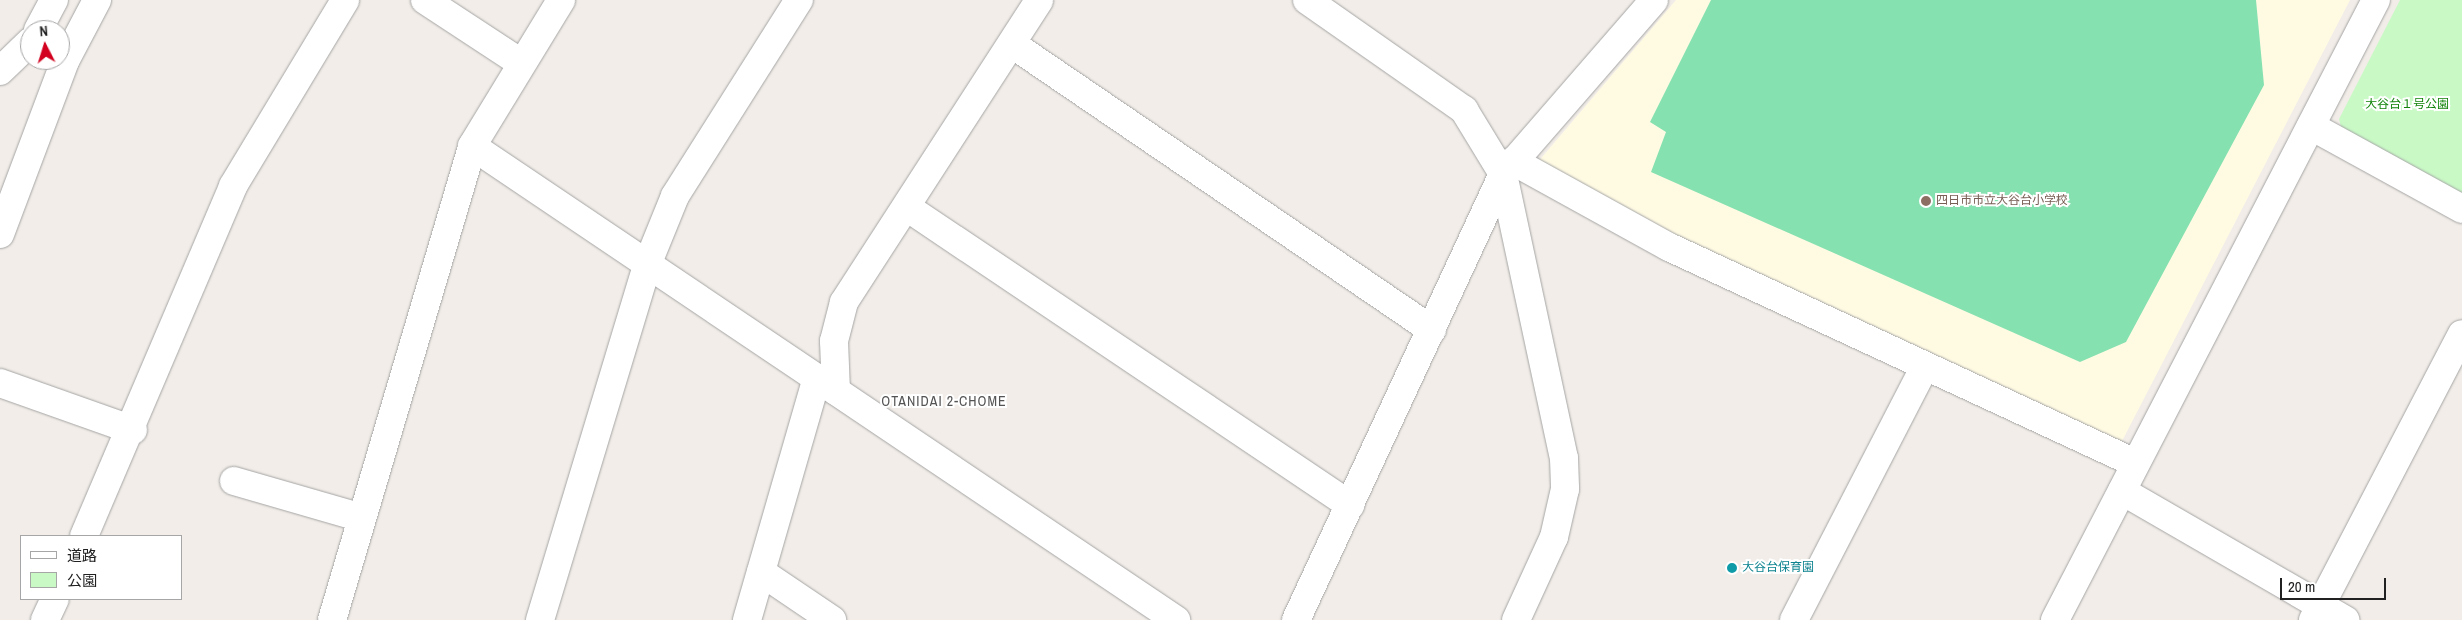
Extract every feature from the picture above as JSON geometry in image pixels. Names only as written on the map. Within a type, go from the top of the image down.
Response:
[{"type":"street","points":[[43,20],[54,0]]},
{"type":"street","points":[[0,234],[65,61],[97,0]]},
{"type":"street","points":[[84,535],[132,430],[232,186],[345,0]]},
{"type":"street","points":[[425,0],[521,63]]},
{"type":"street","points":[[332,620],[472,146],[561,0]]},
{"type":"street","points":[[540,620],[647,265],[675,196],[799,0]]},
{"type":"street","points":[[747,620],[761,572],[826,385],[834,341],[844,302],[908,208],[1039,0]]},
{"type":"street","points":[[1307,0],[1464,110],[1508,167],[1669,247],[1924,368],[2135,463]]},
{"type":"street","points":[[1296,620],[1508,167],[1654,0]]},
{"type":"street","points":[[2055,620],[2376,0]]},
{"type":"street","points":[[1012,44],[1432,330]]},
{"type":"street","points":[[0,71],[20,52]]},
{"type":"street","points":[[2311,126],[2462,209]]},
{"type":"street","points":[[472,146],[1176,620]]},
{"type":"street","points":[[1508,167],[1564,458],[1565,489],[1554,537],[1516,620]]},
{"type":"street","points":[[908,208],[1350,505]]},
{"type":"street","points":[[2318,611],[2462,334]]},
{"type":"street","points":[[1794,620],[1924,368]]},
{"type":"street","points":[[0,383],[132,430]]},
{"type":"street","points":[[234,481],[362,518]]},
{"type":"street","points":[[2122,491],[2318,611],[2345,620]]},
{"type":"street","points":[[761,572],[832,620]]},
{"type":"street","points":[[45,620],[55,600]]},
{"type":"shaded area","name":"四日市市立大谷台小学校","points":[[1676,0],[2350,0],[2120,445],[1675,238],[1537,163]]},
{"type":"green space","name":"四日市市立大谷台小学校","points":[[1711,0],[2256,0],[2264,85],[2126,342],[2080,362],[1651,172],[1666,132],[1650,122]]},
{"type":"green space","name":"大谷台１号公園","points":[[2400,0],[2462,0],[2462,196],[2342,131],[2339,119]]},
{"type":"place","name":"四日市市立大谷台小学校","points":[[1926,201]]},
{"type":"place","name":"大谷台保育園","points":[[1732,568]]},
{"type":"district","name":"OTANIDAI 2-CHOME","points":[[944,401]]}]
